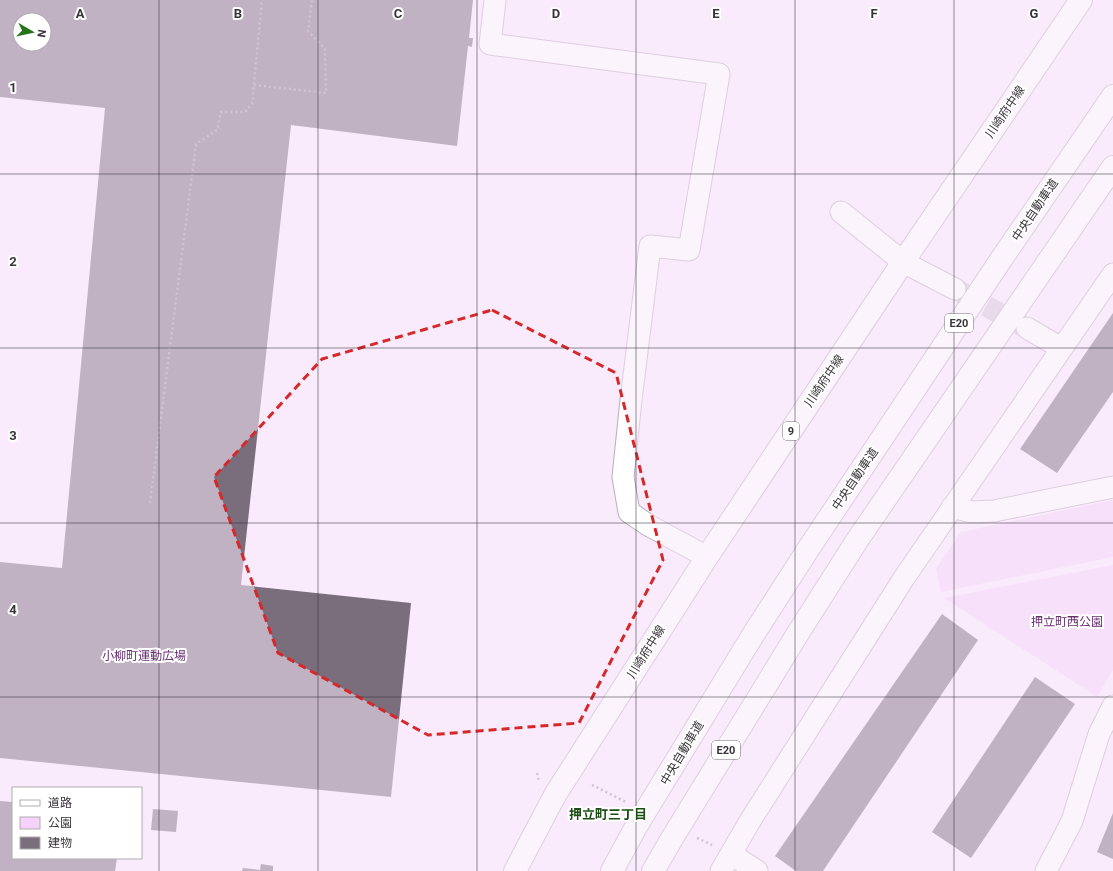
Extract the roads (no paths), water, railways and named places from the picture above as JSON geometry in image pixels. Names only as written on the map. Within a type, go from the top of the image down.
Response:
[{"type":"main road","name":"川崎府中線","points":[[515,871],[555,796],[707,557],[903,262],[1081,0]]},
{"type":"main road","name":"中央自動車道","points":[[612,871],[637,826],[807,551],[1000,261],[1113,96]]},
{"type":"main road","name":"E20","points":[[653,871],[800,630],[858,539],[1113,167]]},
{"type":"street","points":[[495,0],[490,44],[719,74],[689,250],[650,246],[623,476],[629,512],[648,525],[707,557]]},
{"type":"street","points":[[841,212],[903,262],[955,289]]},
{"type":"street","points":[[757,871],[726,863],[750,820],[900,584],[1113,274]]},
{"type":"street","points":[[1027,328],[1061,348]]},
{"type":"street","points":[[952,507],[972,512],[994,511],[1113,487]]},
{"type":"street","points":[[1046,871],[1072,821],[1098,734],[1113,706]]},
{"type":"tunnel","points":[[959,291],[1024,327]]},
{"type":"district","name":"押立町三丁目","points":[[608,814]]},
{"type":"park label","name":"押立町西公園","points":[[1067,622]]},
{"type":"park label","name":"小柳町運動広場","points":[[144,656]]}]
